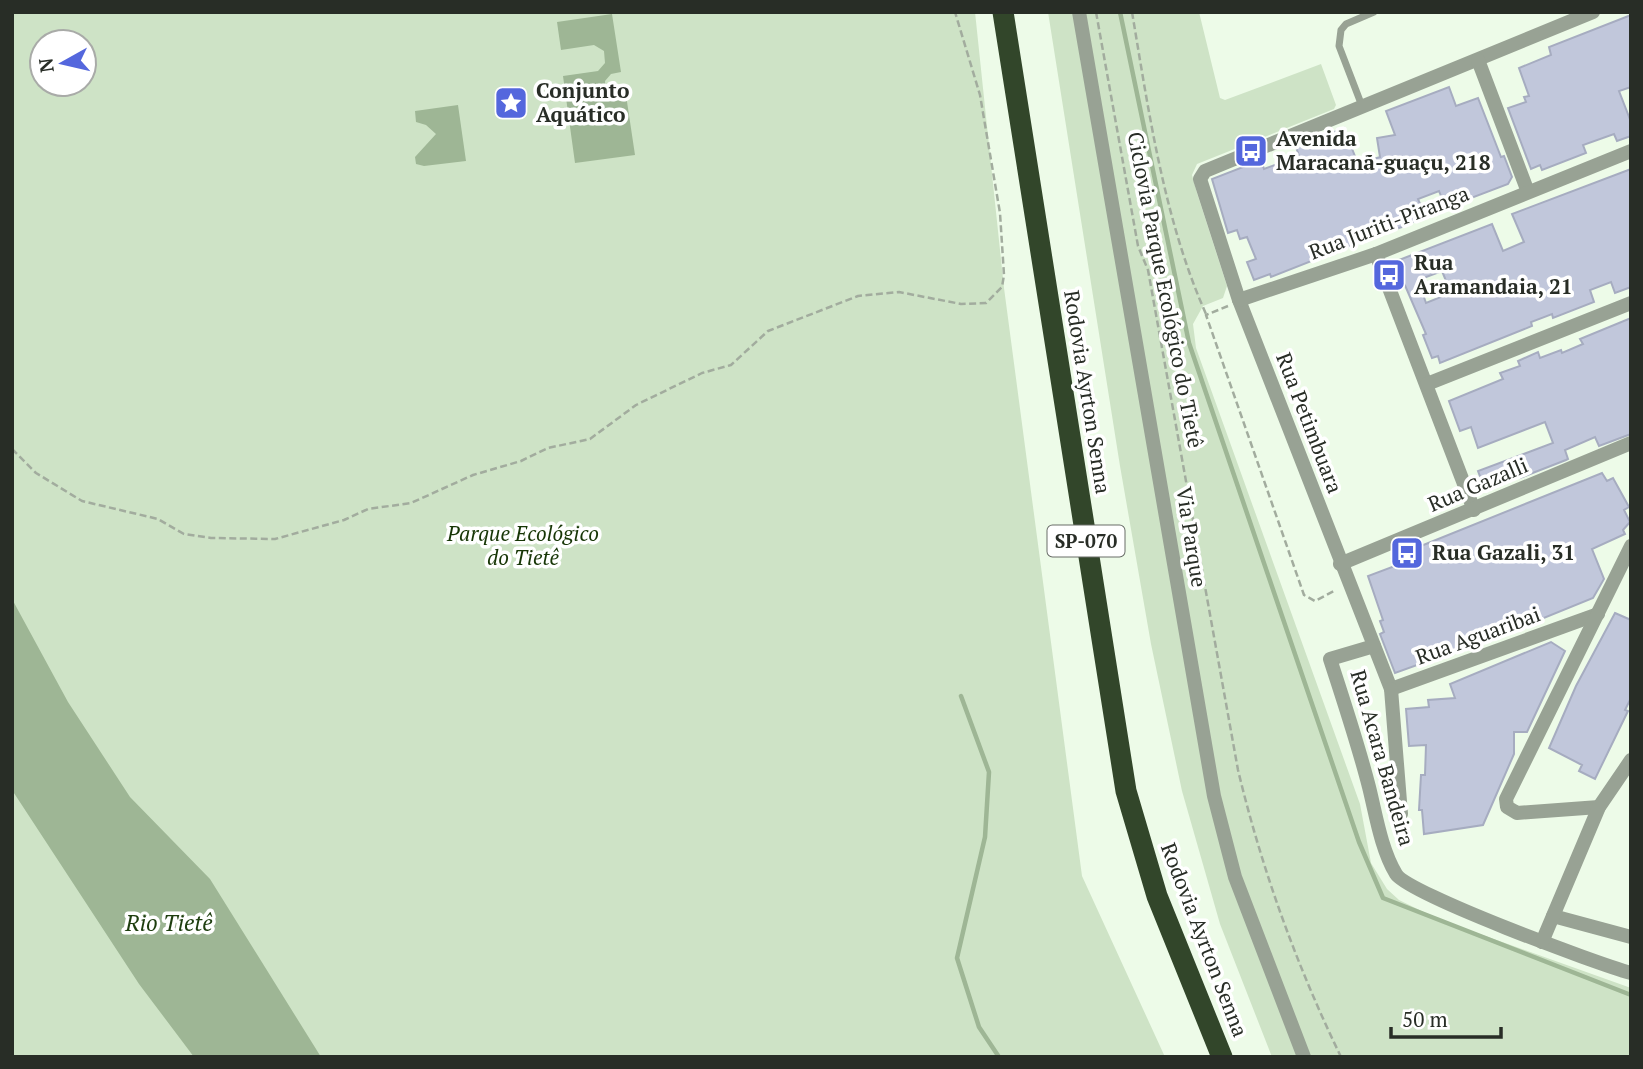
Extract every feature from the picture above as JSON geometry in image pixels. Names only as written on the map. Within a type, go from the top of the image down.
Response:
[{"type":"highway","name":"Rodovia Ayrton Senna","points":[[1003,12],[1126,790],[1157,896],[1222,1057]]},
{"type":"street","name":"Via Parque","points":[[1079,12],[1214,796],[1236,877],[1304,1057]]},
{"type":"street","points":[[1362,106],[1593,12]]},
{"type":"street","points":[[1478,60],[1528,192]]},
{"type":"street","name":"Rua Petimbuara","points":[[1362,106],[1205,171],[1201,175],[1203,189],[1239,300],[1391,689]]},
{"type":"street","name":"Rua Juriti-Piranga","points":[[1239,300],[1376,254],[1631,151]]},
{"type":"street","points":[[1376,254],[1474,510]]},
{"type":"street","points":[[1427,384],[1631,303]]},
{"type":"street","name":"Rua Gazalli","points":[[1340,564],[1631,443]]},
{"type":"street","points":[[1599,807],[1517,813],[1507,807],[1506,799],[1631,546]]},
{"type":"street","name":"Rua Aguaribai","points":[[1391,689],[1598,614]]},
{"type":"street","name":"Rua Acara Bandeira","points":[[1374,646],[1330,659],[1354,730],[1388,855],[1397,876],[1411,887],[1542,942],[1597,964],[1631,973]]},
{"type":"street","points":[[1391,689],[1401,814]]},
{"type":"street","points":[[1542,942],[1599,807],[1613,782],[1631,760]]},
{"type":"street","points":[[1553,916],[1631,937]]},
{"type":"lane","points":[[1362,106],[1339,46],[1340,38],[1346,24],[1374,12]]},
{"type":"path","points":[[12,449],[36,473],[82,501],[158,519],[184,534],[211,538],[275,539],[344,520],[368,509],[411,503],[473,475],[521,461],[548,448],[590,439],[636,405],[702,373],[731,365],[768,331],[858,296],[900,292],[961,304],[986,303],[1002,287],[1004,275],[1000,213],[980,95],[955,12]]},
{"type":"path","name":"Ciclovia Parque Ecológico do Tietê","points":[[1096,12],[1138,246],[1148,270],[1238,770],[1254,839],[1312,999],[1341,1057]]},
{"type":"path","points":[[1132,12],[1158,159],[1195,289],[1304,595],[1315,601],[1349,584]]},
{"type":"path","points":[[1206,315],[1239,300]]},
{"type":"green space","name":"Parque Ecológico do Tietê","points":[[12,12],[975,12],[1004,288],[1082,876],[1165,1057],[12,1057]]},
{"type":"green space","points":[[1048,12],[1199,12],[1220,98],[1225,100],[1321,64],[1336,105],[1334,109],[1197,164],[1192,175],[1227,286],[1223,298],[1203,306],[1193,324],[1196,348],[1360,804],[1371,863],[1387,889],[1399,900],[1438,919],[1631,988],[1631,1057],[1272,1057],[1220,924],[1182,791],[1151,644],[1120,466]]},
{"type":"water","points":[[612,14],[621,72],[611,74],[605,81],[606,93],[614,96],[626,95],[635,155],[575,163],[563,76],[598,71],[605,63],[604,51],[594,45],[561,50],[557,22]]},
{"type":"water","points":[[458,105],[466,161],[424,166],[416,164],[415,157],[436,134],[426,125],[416,122],[415,111]]},
{"type":"water","name":"Rio Tietê","points":[[12,599],[68,702],[130,797],[210,879],[321,1057],[194,1057],[139,984],[12,790]]},
{"type":"building","points":[[1631,15],[1631,87],[1619,91],[1631,122],[1631,136],[1617,141],[1614,134],[1583,145],[1586,153],[1542,170],[1540,165],[1531,169],[1508,108],[1526,102],[1524,97],[1529,96],[1519,68],[1551,55],[1549,47]]},
{"type":"building","points":[[1449,87],[1456,106],[1478,98],[1501,157],[1504,156],[1512,177],[1508,184],[1466,200],[1464,193],[1443,201],[1439,191],[1418,199],[1425,216],[1405,226],[1383,233],[1380,225],[1359,233],[1362,241],[1271,277],[1270,274],[1254,280],[1247,262],[1256,259],[1247,237],[1240,239],[1237,230],[1228,233],[1212,179],[1261,160],[1264,169],[1299,156],[1296,147],[1344,128],[1358,164],[1380,157],[1377,138],[1395,135],[1386,111]]},
{"type":"building","points":[[1631,169],[1631,287],[1615,293],[1611,282],[1590,290],[1594,302],[1553,318],[1552,314],[1531,322],[1532,326],[1440,363],[1438,356],[1432,358],[1423,335],[1426,334],[1397,267],[1399,260],[1492,224],[1503,251],[1524,242],[1512,214]],"holes":[[[1442,271],[1451,293],[1426,303],[1418,280]]]},
{"type":"building","points":[[1631,318],[1631,434],[1599,446],[1595,437],[1565,450],[1566,460],[1520,478],[1517,472],[1483,484],[1478,471],[1553,443],[1545,422],[1478,448],[1471,427],[1460,431],[1449,401],[1503,379],[1500,373],[1520,366],[1518,361],[1538,352],[1540,358],[1561,350],[1562,353],[1583,344],[1580,339]]},
{"type":"building","points":[[1602,473],[1607,481],[1613,478],[1629,507],[1624,510],[1630,522],[1623,530],[1625,534],[1592,549],[1604,579],[1593,598],[1529,624],[1524,615],[1503,624],[1506,633],[1395,673],[1380,634],[1384,632],[1380,621],[1383,620],[1368,576],[1395,566],[1392,559],[1406,552]]},
{"type":"building","points":[[1615,613],[1631,620],[1631,698],[1625,710],[1628,711],[1595,779],[1579,771],[1582,765],[1549,748],[1576,686]]},
{"type":"building","points":[[1551,642],[1565,651],[1527,732],[1514,732],[1514,754],[1483,825],[1424,834],[1422,810],[1419,810],[1421,775],[1425,775],[1426,745],[1409,746],[1406,709],[1429,707],[1428,700],[1455,698],[1450,684]]},
{"type":"waterway","points":[[1120,12],[1189,343],[1359,842],[1383,898],[1631,995]]},
{"type":"waterway","points":[[961,696],[989,772],[985,837],[957,958],[979,1027],[999,1057]]},
{"type":"place","name":"Conjunto Aquático","points":[[511,103]]},
{"type":"place","name":"Avenida Maracanã-guaçu, 218","points":[[1251,151]]},
{"type":"place","name":"Rua Aramandaia, 21","points":[[1389,275]]},
{"type":"place","name":"Rua Gazali, 31","points":[[1407,553]]}]
